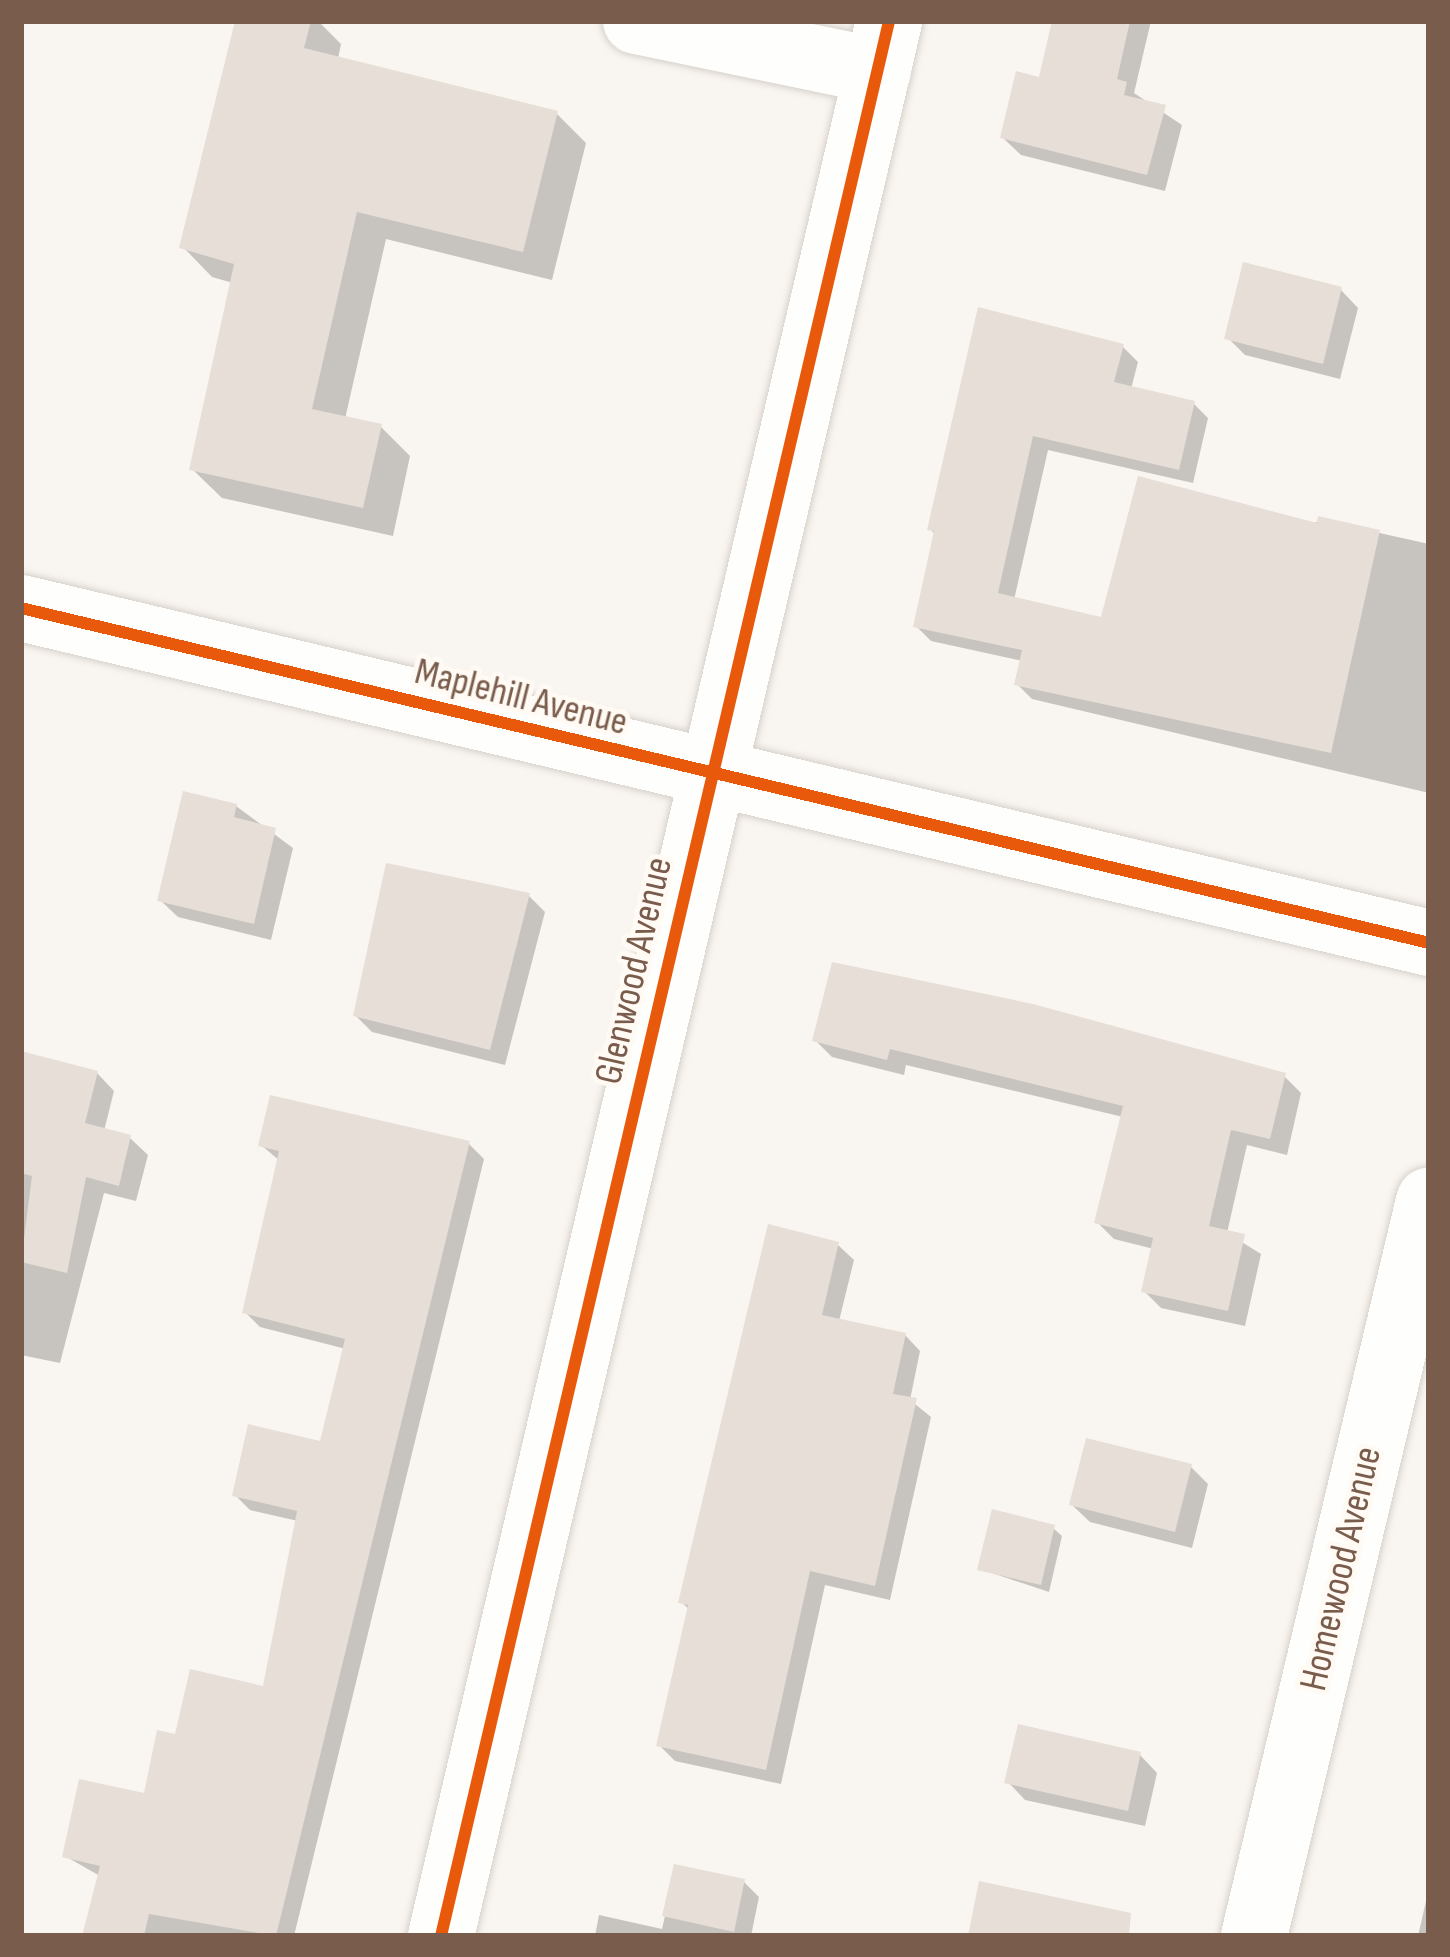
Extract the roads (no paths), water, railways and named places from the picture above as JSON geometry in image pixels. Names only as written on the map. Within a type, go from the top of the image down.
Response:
[{"type":"street","points":[[636,21],[884,46]]},
{"type":"street","name":"Glenwood Avenue","points":[[441,1936],[884,46]]},
{"type":"street","name":"Maplehill Avenue","points":[[21,608],[1429,944]]},
{"type":"street","name":"Homewood Avenue","points":[[1254,1936],[1429,1201]]}]
